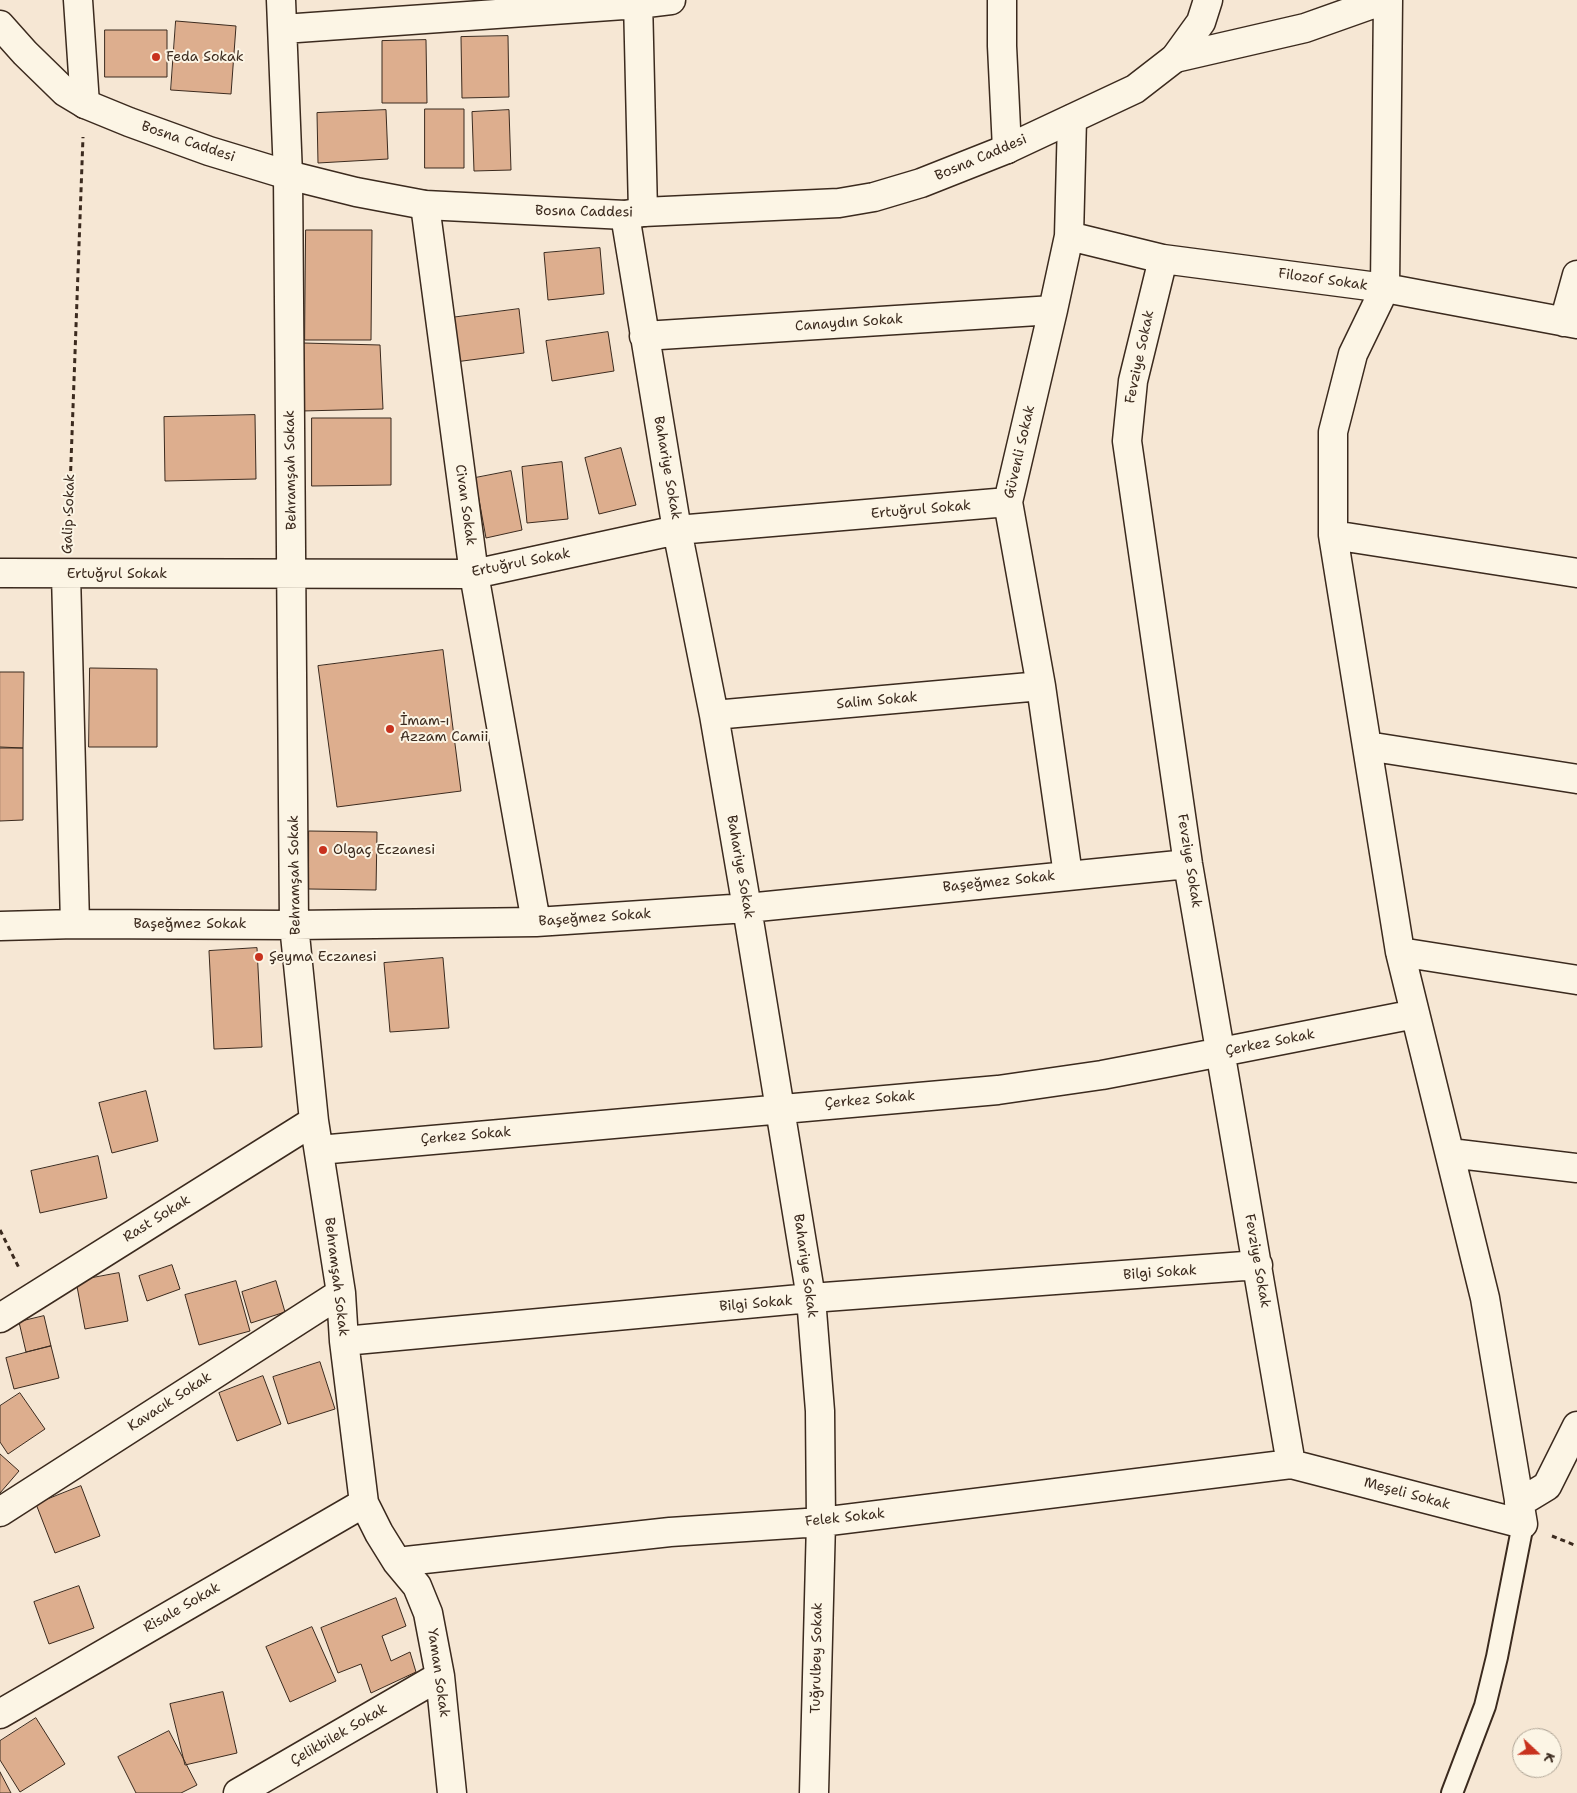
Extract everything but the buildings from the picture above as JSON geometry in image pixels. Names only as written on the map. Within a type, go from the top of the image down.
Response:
[{"type":"street","points":[[78,0],[84,104]]},
{"type":"street","points":[[282,0],[288,175]]},
{"type":"street","points":[[283,29],[671,0]]},
{"type":"street","points":[[1002,0],[1002,46],[1007,149]]},
{"type":"street","name":"Bosna Caddesi","points":[[0,25],[25,53],[65,92],[84,104],[200,148],[288,175],[356,192],[425,205],[634,214],[839,203],[921,183],[1007,149],[1135,89],[1175,58],[1201,22],[1208,0]]},
{"type":"street","points":[[1175,58],[1305,28],[1384,0]]},
{"type":"street","points":[[1388,0],[1385,288],[1353,354],[1333,432],[1333,535],[1400,952],[1485,1298],[1521,1513]]},
{"type":"street","name":"Bahariye Sokak","points":[[638,2],[634,214],[644,336],[677,530],[714,716],[748,908],[811,1298],[820,1411],[820,1522]]},
{"type":"street","name":"Güvenli Sokak","points":[[1068,875],[1041,686],[1008,502],[1069,236],[1072,119]]},
{"type":"street","name":"Behramşah Sokak","points":[[288,175],[293,574],[294,925],[314,1121],[341,1293],[344,1341],[364,1503],[379,1533],[397,1562]]},
{"type":"street","name":"Civan Sokak","points":[[425,205],[474,574],[536,922]]},
{"type":"street","name":"Filozof Sokak","points":[[1069,236],[1163,259],[1385,288],[1570,323]]},
{"type":"street","name":"Fevziye Sokak","points":[[1163,259],[1133,381],[1127,441],[1188,864],[1222,1053],[1291,1464]]},
{"type":"street","points":[[1570,323],[1577,275]]},
{"type":"street","name":"Canaydın Sokak","points":[[644,336],[1053,310]]},
{"type":"street","name":"Ertuğrul Sokak","points":[[0,573],[474,574],[677,530],[1008,502]]},
{"type":"street","points":[[1333,535],[1577,572]]},
{"type":"street","name":"Galip Sokak","points":[[66,574],[74,924]]},
{"type":"street","name":"Salim Sokak","points":[[714,716],[1041,686]]},
{"type":"street","points":[[1367,746],[1577,779]]},
{"type":"street","name":"Başeğmez Sokak","points":[[0,926],[536,922],[748,908],[1188,864]]},
{"type":"street","points":[[1400,952],[1577,980]]},
{"type":"street","name":"Çerkez Sokak","points":[[319,1150],[998,1090],[1102,1075],[1415,1014]]},
{"type":"street","name":"Rast Sokak","points":[[0,1318],[314,1121]]},
{"type":"street","points":[[1450,1153],[1577,1168]]},
{"type":"street","name":"Bilgi Sokak","points":[[344,1341],[811,1298],[1258,1265]]},
{"type":"street","name":"Kavacık Sokak","points":[[0,1512],[341,1293]]},
{"type":"street","points":[[1521,1513],[1547,1486],[1577,1426]]},
{"type":"street","name":"Meşeli Sokak","points":[[1291,1464],[1521,1513]]},
{"type":"street","name":"Felek Sokak","points":[[397,1562],[670,1532],[820,1522],[1291,1464]]},
{"type":"street","name":"Risale Sokak","points":[[0,1714],[364,1503]]},
{"type":"street","name":"Tuğrulbey Sokak","points":[[814,1793],[820,1522]]},
{"type":"street","name":"Yaman Sokak","points":[[397,1562],[417,1586],[428,1613],[440,1676],[452,1793]]},
{"type":"street","name":"Çelikbilek Sokak","points":[[238,1793],[440,1676]]},
{"type":"lane","points":[[1452,1793],[1485,1706],[1497,1657],[1521,1513]]},
{"type":"path","name":"Galip Sokak","points":[[66,574],[84,104]]},
{"type":"path","points":[[0,1230],[34,1297]]},
{"type":"place","name":"Feda Sokak","points":[[156,57]]},
{"type":"place","name":"İmam-ı Azzam Camii","points":[[390,729]]},
{"type":"place","name":"Olgaç Eczanesi","points":[[323,850]]},
{"type":"place","name":"Şeyma Eczanesi","points":[[259,957]]}]
